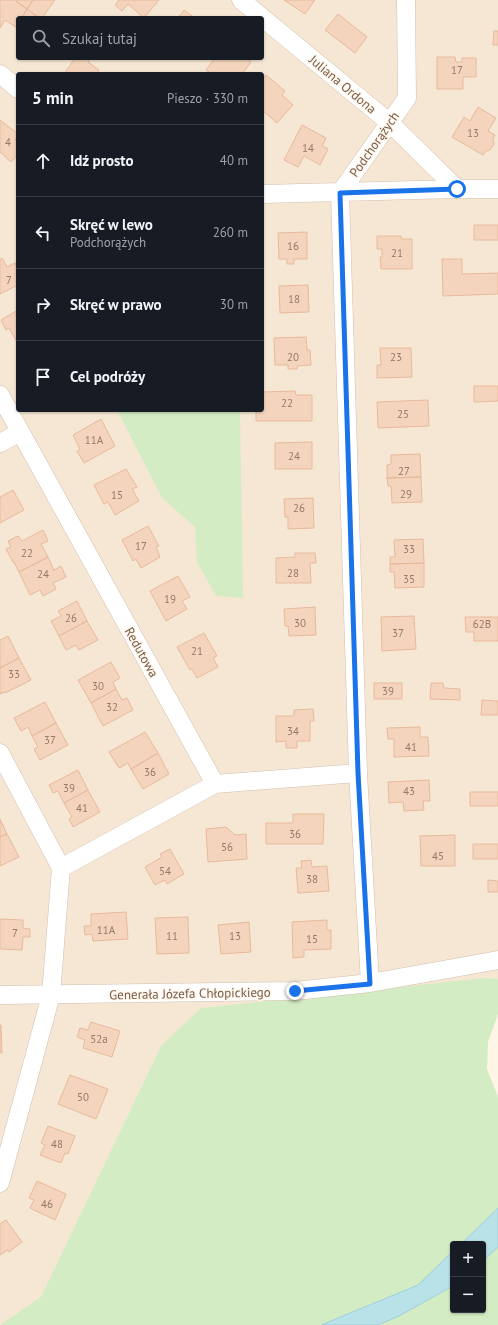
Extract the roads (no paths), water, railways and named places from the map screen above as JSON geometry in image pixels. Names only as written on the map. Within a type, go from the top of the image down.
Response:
[{"type":"street","name":"Juliana Ordona","points":[[241,0],[260,16]]},
{"type":"street","name":"Podchorążych","points":[[340,193],[407,98],[406,0]]},
{"type":"street","name":"Juliana Ordona","points":[[264,19],[390,123],[457,189]]},
{"type":"street","points":[[0,74],[16,87]]},
{"type":"street","points":[[264,194],[498,189]]},
{"type":"street","points":[[340,193],[358,773],[370,984]]},
{"type":"street","name":"Redutowa","points":[[0,395],[215,784]]},
{"type":"street","points":[[0,443],[20,432]]},
{"type":"street","points":[[0,754],[61,868],[51,995],[0,1183]]},
{"type":"street","points":[[61,868],[215,784],[358,773]]},
{"type":"street","name":"Generała Józefa Chłopickiego","points":[[0,995],[295,991],[370,984],[498,960]]},
{"type":"water","points":[[498,1208],[498,1247],[486,1258],[486,1241],[464,1241]]},
{"type":"water","points":[[450,1254],[450,1288],[399,1316],[378,1325],[321,1325],[418,1285]]}]
